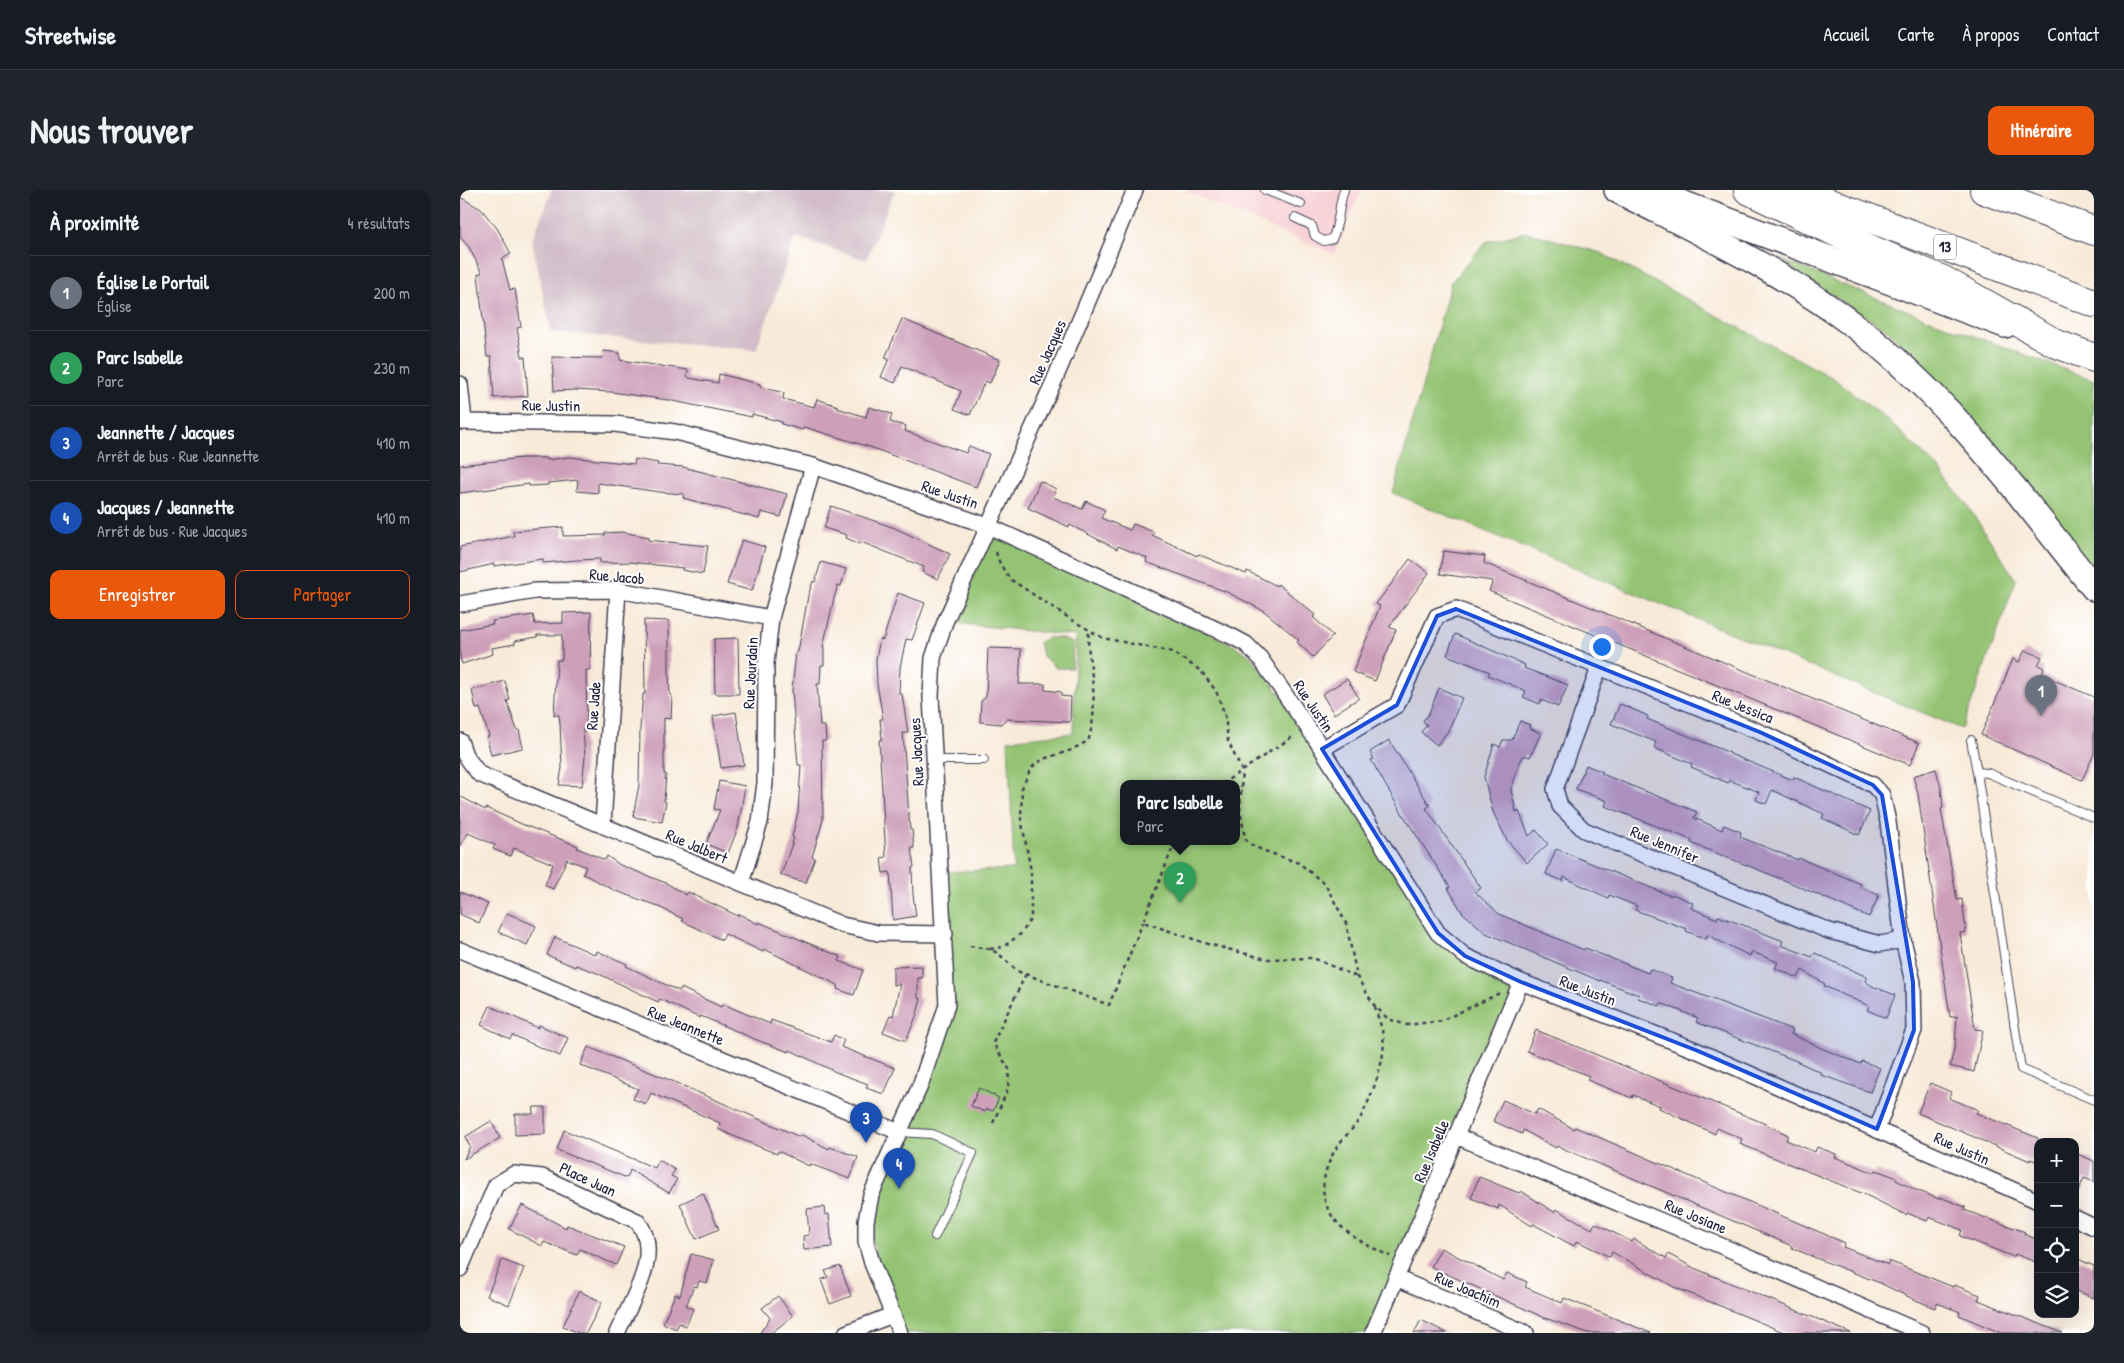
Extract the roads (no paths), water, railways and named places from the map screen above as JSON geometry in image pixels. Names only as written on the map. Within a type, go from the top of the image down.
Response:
[{"type":"highway","points":[[1748,190],[1877,252],[1944,280],[2057,344],[2094,358]]},
{"type":"highway","name":"13","points":[[1795,190],[2094,303]]},
{"type":"highway","points":[[1984,190],[2094,231]]},
{"type":"main road","points":[[1617,190],[1781,277],[1843,317],[1875,341],[1937,398],[1968,432],[2094,588]]},
{"type":"main road","points":[[1647,190],[2057,344]]},
{"type":"street","name":"Rue Jacques","points":[[900,1333],[872,1263],[866,1242],[866,1221],[871,1195],[920,1086],[947,1005],[945,934],[930,696],[933,658],[945,622],[1135,190]]},
{"type":"street","points":[[460,384],[462,422]]},
{"type":"street","name":"Rue Justin","points":[[462,422],[615,424],[674,432],[813,466],[988,526],[1246,644],[1260,658],[1322,749],[1438,933],[1464,956],[1522,982],[1698,1051],[2034,1199]]},
{"type":"street","name":"Rue Jourdain","points":[[741,884],[760,822],[765,783],[766,664],[771,618],[813,466]]},
{"type":"street","name":"Rue Jacob","points":[[460,604],[535,591],[618,590],[771,618]]},
{"type":"street","name":"Rue Jade","points":[[603,824],[618,590]]},
{"type":"street","name":"Rue Jessica","points":[[1322,749],[1397,705],[1437,616],[1456,609],[1762,732],[1873,785],[1882,795],[1888,822],[1903,940],[1913,982],[1914,1030],[1877,1129]]},
{"type":"street","name":"Rue Jennifer","points":[[1599,668],[1555,789],[1560,806],[1584,830],[1829,931],[1880,944],[1903,940]]},
{"type":"street","name":"Rue Jalbert","points":[[460,741],[465,755],[479,774],[603,824],[741,884],[851,927],[878,933],[945,934]]},
{"type":"street","name":"Rue Jeannette","points":[[460,950],[899,1132]]},
{"type":"street","name":"Rue Isabelle","points":[[1372,1333],[1522,982]]},
{"type":"street","name":"Rue Josiane","points":[[1456,1136],[1724,1247],[1922,1333]]},
{"type":"street","name":"Place Juan","points":[[460,1269],[496,1185],[514,1174],[542,1178],[638,1221],[646,1232],[648,1264],[618,1333]]},
{"type":"street","points":[[2079,1220],[2094,1227]]},
{"type":"street","name":"Rue Joachim","points":[[1396,1278],[1526,1333]]},
{"type":"street","points":[[846,1333],[892,1314]]},
{"type":"lane","points":[[1266,190],[1301,204]]},
{"type":"lane","points":[[1295,218],[1312,226],[1316,236],[1324,241],[1332,240],[1336,232],[1339,202],[1344,190]]},
{"type":"lane","points":[[1971,740],[2021,1069],[2094,1100]]},
{"type":"lane","points":[[934,760],[984,760]]},
{"type":"lane","points":[[1977,772],[1988,772],[2094,818]]},
{"type":"lane","points":[[899,1132],[932,1134],[974,1153],[935,1236]]},
{"type":"place","name":"Église Le Portail","points":[[2041,716]]},
{"type":"place","name":"Parc Isabelle","points":[[1180,903]]},
{"type":"place","name":"Jeannette / Jacques","points":[[866,1143]]},
{"type":"place","name":"Jacques / Jeannette","points":[[899,1189]]}]
